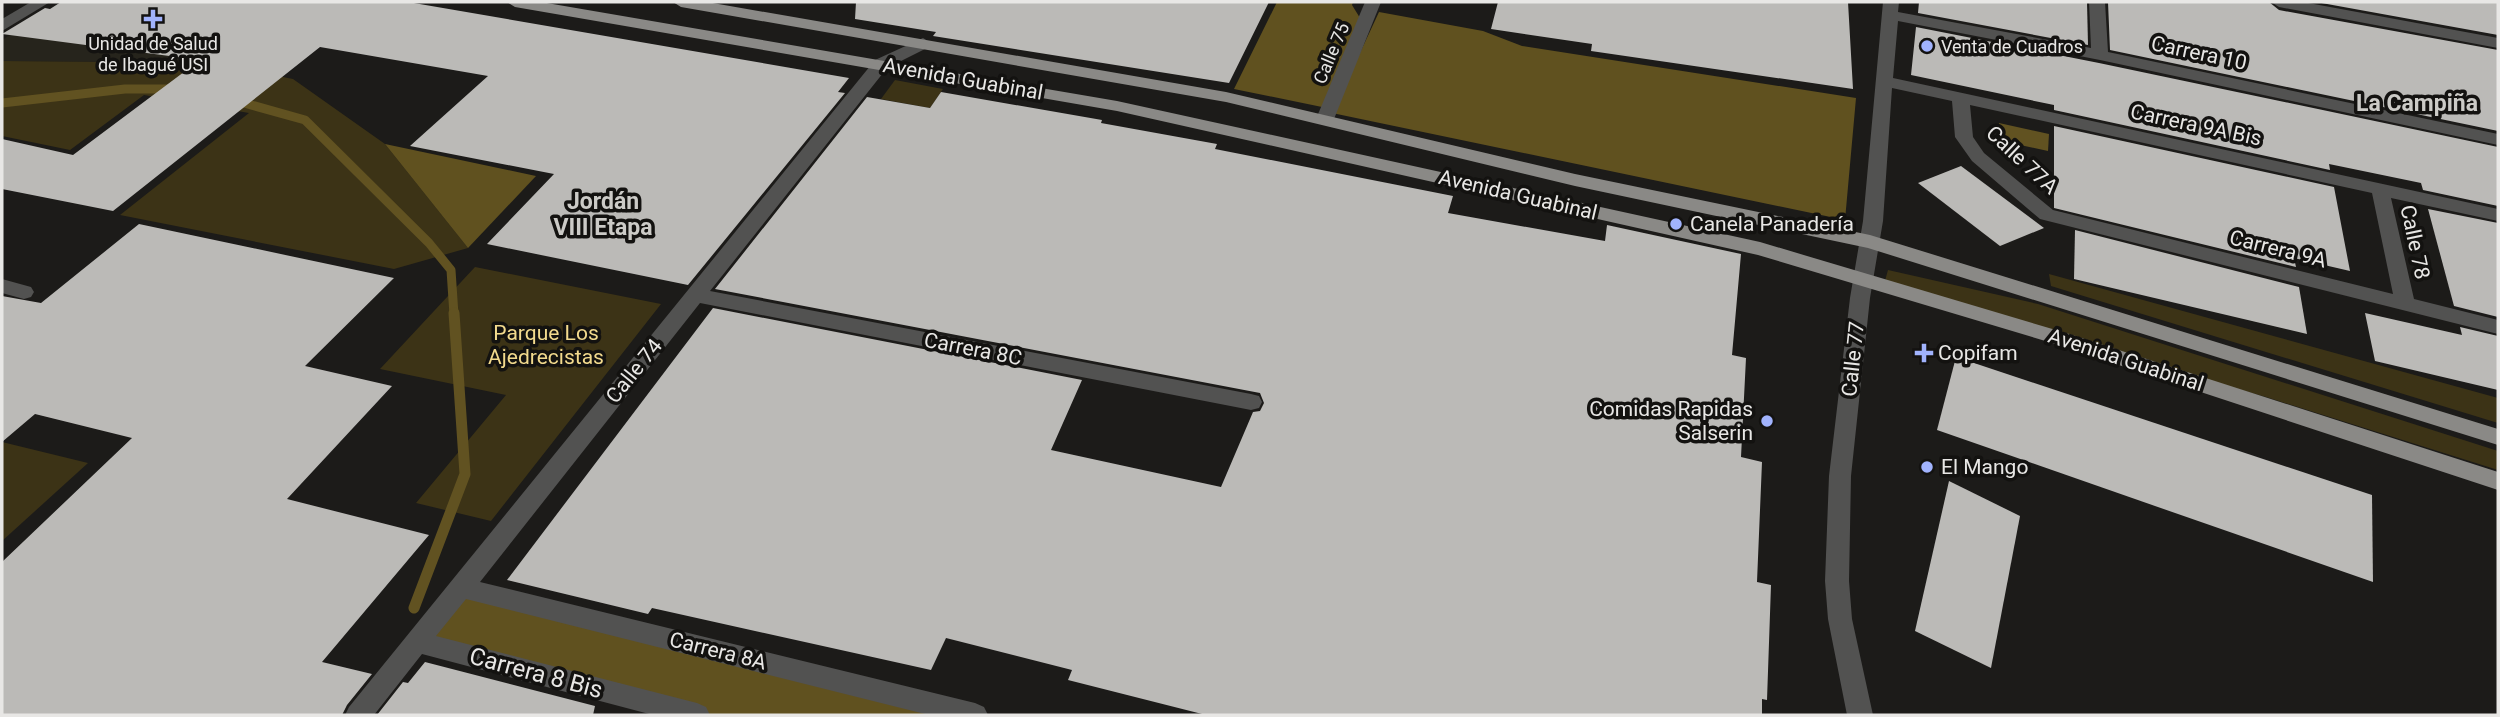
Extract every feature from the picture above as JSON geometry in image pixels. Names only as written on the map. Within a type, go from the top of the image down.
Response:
[{"type":"main road","name":"Avenida Guabinal","points":[[515,2],[1117,106],[1345,154],[1760,249],[2059,338],[2498,481]]},
{"type":"main road","name":"Avenida Guabinal","points":[[681,2],[1118,76],[1325,119],[1574,180],[1870,242],[2498,437]]},
{"type":"street","points":[[2,26],[42,2]]},
{"type":"street","name":"Calle 75","points":[[1325,119],[1373,2]]},
{"type":"street","points":[[2097,2],[2101,55]]},
{"type":"street","points":[[2279,2],[2498,43]]},
{"type":"street","name":"Carrera 10","points":[[1890,8],[2498,139]]},
{"type":"street","name":"Calle 77","points":[[1860,715],[1840,619],[1837,581],[1840,476],[1863,279],[1870,242],[1890,8]]},
{"type":"street","name":"Calle 74","points":[[358,715],[881,64],[923,43]]},
{"type":"street","name":"Carrera 9A Bis","points":[[1883,81],[2498,215]]},
{"type":"street","name":"Calle 77A","points":[[1960,97],[1964,137],[1978,157],[2047,215]]},
{"type":"street","name":"Calle 78","points":[[2380,189],[2405,304]]},
{"type":"street","name":"Carrera 9A","points":[[2047,215],[2498,327]]},
{"type":"street","points":[[2,286],[24,292]]},
{"type":"street","name":"Carrera 8C","points":[[695,295],[1251,402]]},
{"type":"street","name":"Carrera 8A","points":[[460,587],[975,715]]},
{"type":"street","name":"Carrera 8 Bis","points":[[417,642],[697,715]]},
{"type":"shaded area","name":"Unidad de Salud de Ibagué USI","points":[[61,2],[294,2],[213,63],[2,61],[2,40]]},
{"type":"shaded area","points":[[1277,2],[1353,2],[1352,5],[1360,18],[1322,107],[1234,89]]},
{"type":"shaded area","points":[[1379,12],[1483,31],[1522,46],[1856,98],[1845,220],[1332,113]]},
{"type":"shaded area","points":[[1999,123],[2049,134],[2048,151],[1997,140]]},
{"type":"shaded area","points":[[385,144],[536,176],[468,248]]},
{"type":"shaded area","points":[[460,587],[975,715],[697,715],[417,642]]},
{"type":"green space","points":[[2,61],[213,63],[293,79],[385,144],[468,248],[394,269],[120,215],[249,113],[144,95],[70,150],[2,136]]},
{"type":"green space","points":[[895,80],[943,89],[930,108],[881,99]]},
{"type":"green space","name":"Parque Los Ajedrecistas","points":[[475,267],[661,304],[491,521],[416,503],[506,395],[380,369]]},
{"type":"green space","points":[[1888,270],[2038,304],[2498,451],[2498,470],[2266,397],[1883,288]]},
{"type":"green space","points":[[2049,274],[2498,398],[2498,423],[2051,286]]},
{"type":"green space","points":[[2,442],[88,463],[2,541]]},
{"type":"building","points":[[61,2],[408,2],[849,78],[838,92],[845,93],[688,285],[487,244],[554,174],[410,146],[488,76],[320,47],[113,211],[2,189],[2,139],[73,155],[200,60],[2,34],[45,8],[50,9]]},
{"type":"building","points":[[856,2],[1269,2],[1229,83],[933,36],[936,32],[855,19]]},
{"type":"building","points":[[1498,2],[1848,2],[1853,89],[1591,51],[1592,44],[1491,29]]},
{"type":"building","points":[[1919,2],[2087,2],[2088,45],[1918,13]]},
{"type":"building","points":[[2108,2],[2269,2],[2279,10],[2498,50],[2498,131],[2110,50]]},
{"type":"building","points":[[2316,2],[2498,2],[2498,35]]},
{"type":"building","points":[[1916,27],[2498,147],[2498,206],[2423,190],[2421,183],[2329,164],[2330,170],[2054,110],[2054,105],[1911,75]]},
{"type":"building","points":[[941,92],[1102,120],[1101,123],[1217,144],[1215,149],[1453,196],[1448,213],[1605,241],[1607,225],[1741,254],[1732,355],[1746,358],[1741,457],[1762,462],[1757,582],[1771,585],[1767,700],[1762,699],[1762,715],[1206,715],[1068,680],[1072,670],[946,638],[931,670],[652,608],[648,614],[507,580],[713,308],[1082,380],[1051,450],[1221,487],[1253,412],[1260,411],[1264,403],[1260,393],[715,289],[867,97],[930,108]]},
{"type":"building","points":[[2054,126],[2334,187],[2350,271],[2294,258],[2296,267],[2054,208]]},
{"type":"building","points":[[1961,166],[2044,228],[2000,246],[1918,183]]},
{"type":"building","points":[[2428,209],[2498,223],[2498,317],[2454,306]]},
{"type":"building","points":[[139,224],[394,278],[305,366],[392,386],[287,499],[429,535],[322,662],[372,674],[342,715],[2,715],[2,562],[132,438],[35,414],[2,442],[2,296],[41,303]]},
{"type":"building","points":[[2075,230],[2299,287],[2307,334],[2074,279]]},
{"type":"building","points":[[2365,313],[2462,335],[2460,327],[2498,336],[2498,390],[2375,361]]},
{"type":"building","points":[[1956,357],[2372,495],[2373,582],[1937,430]]},
{"type":"building","points":[[1949,481],[2020,516],[1991,668],[1915,631]]},
{"type":"building","points":[[425,662],[595,706],[593,715],[377,715],[403,682],[408,683]]},
{"type":"waterway","points":[[2,103],[125,89],[173,89]]},
{"type":"waterway","points":[[237,101],[305,120],[429,243],[451,270],[454,315]]},
{"type":"waterway","points":[[414,608],[465,474],[454,313]]},
{"type":"place","name":"Unidad de Salud de Ibagué USI","points":[[153,19]]},
{"type":"place","name":"Venta de Cuadros","points":[[1927,46]]},
{"type":"place","name":"Canela Panadería","points":[[1676,224]]},
{"type":"place","name":"Copifam","points":[[1924,353]]},
{"type":"place","name":"Comidas Rapidas Salserin","points":[[1767,421]]},
{"type":"place","name":"El Mango","points":[[1927,467]]},
{"type":"district","name":"La Campiña","points":[[2417,103]]},
{"type":"district","name":"Jordán VIII Etapa","points":[[603,214]]}]
